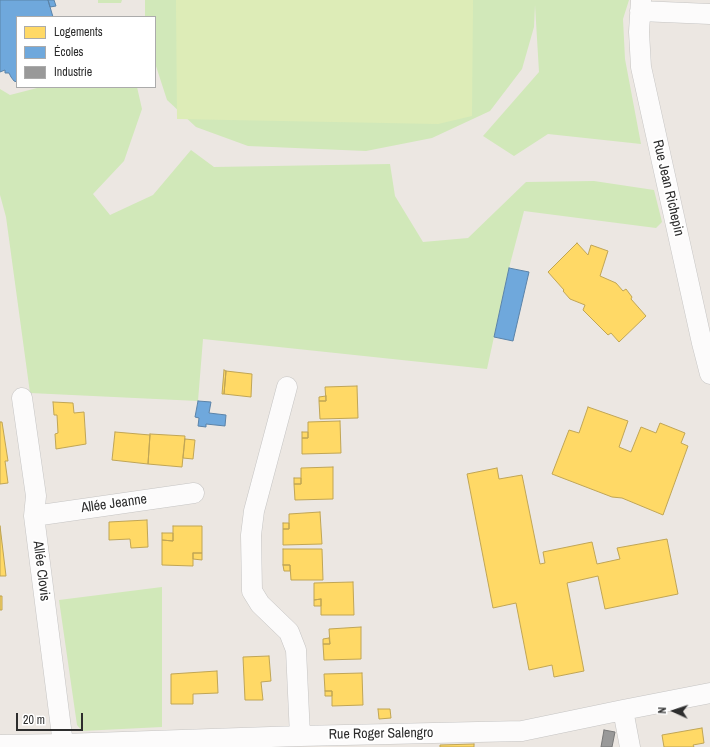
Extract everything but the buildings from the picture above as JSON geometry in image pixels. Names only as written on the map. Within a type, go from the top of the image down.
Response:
[{"type":"street","points":[[640,6],[710,14]]},
{"type":"street","name":"Rue Jean Richepin","points":[[640,6],[639,32],[641,67],[706,342],[710,374]]},
{"type":"street","points":[[287,387],[254,512],[251,535],[252,591],[260,604],[289,632],[296,650],[300,736]]},
{"type":"street","name":"Allée Clovis","points":[[22,398],[36,496],[34,516],[62,744]]},
{"type":"street","name":"Allée Jeanne","points":[[34,516],[194,493]]},
{"type":"street","name":"Rue Roger Salengro","points":[[0,745],[522,731],[710,693]]},
{"type":"street","points":[[623,710],[630,747]]},
{"type":"green space","points":[[98,0],[122,0],[121,3],[98,3]]},
{"type":"green space","points":[[145,0],[629,0],[623,19],[625,59],[641,144],[548,134],[514,156],[483,136],[539,72],[535,5],[534,27],[522,69],[490,111],[432,138],[366,151],[248,146],[196,127],[167,100],[156,66],[156,16],[145,16]]},
{"type":"green space","points":[[176,0],[473,0],[472,116],[438,124],[177,119]]},
{"type":"green space","points":[[37,88],[137,88],[142,109],[124,161],[93,194],[110,215],[153,195],[191,150],[214,167],[390,164],[395,196],[423,242],[468,238],[526,182],[594,181],[654,190],[662,222],[656,228],[524,211],[509,268],[487,369],[203,339],[198,401],[30,393],[6,217],[0,195],[0,89],[10,95]]},
{"type":"green space","points":[[162,587],[162,727],[82,731],[77,725],[59,600]]}]
